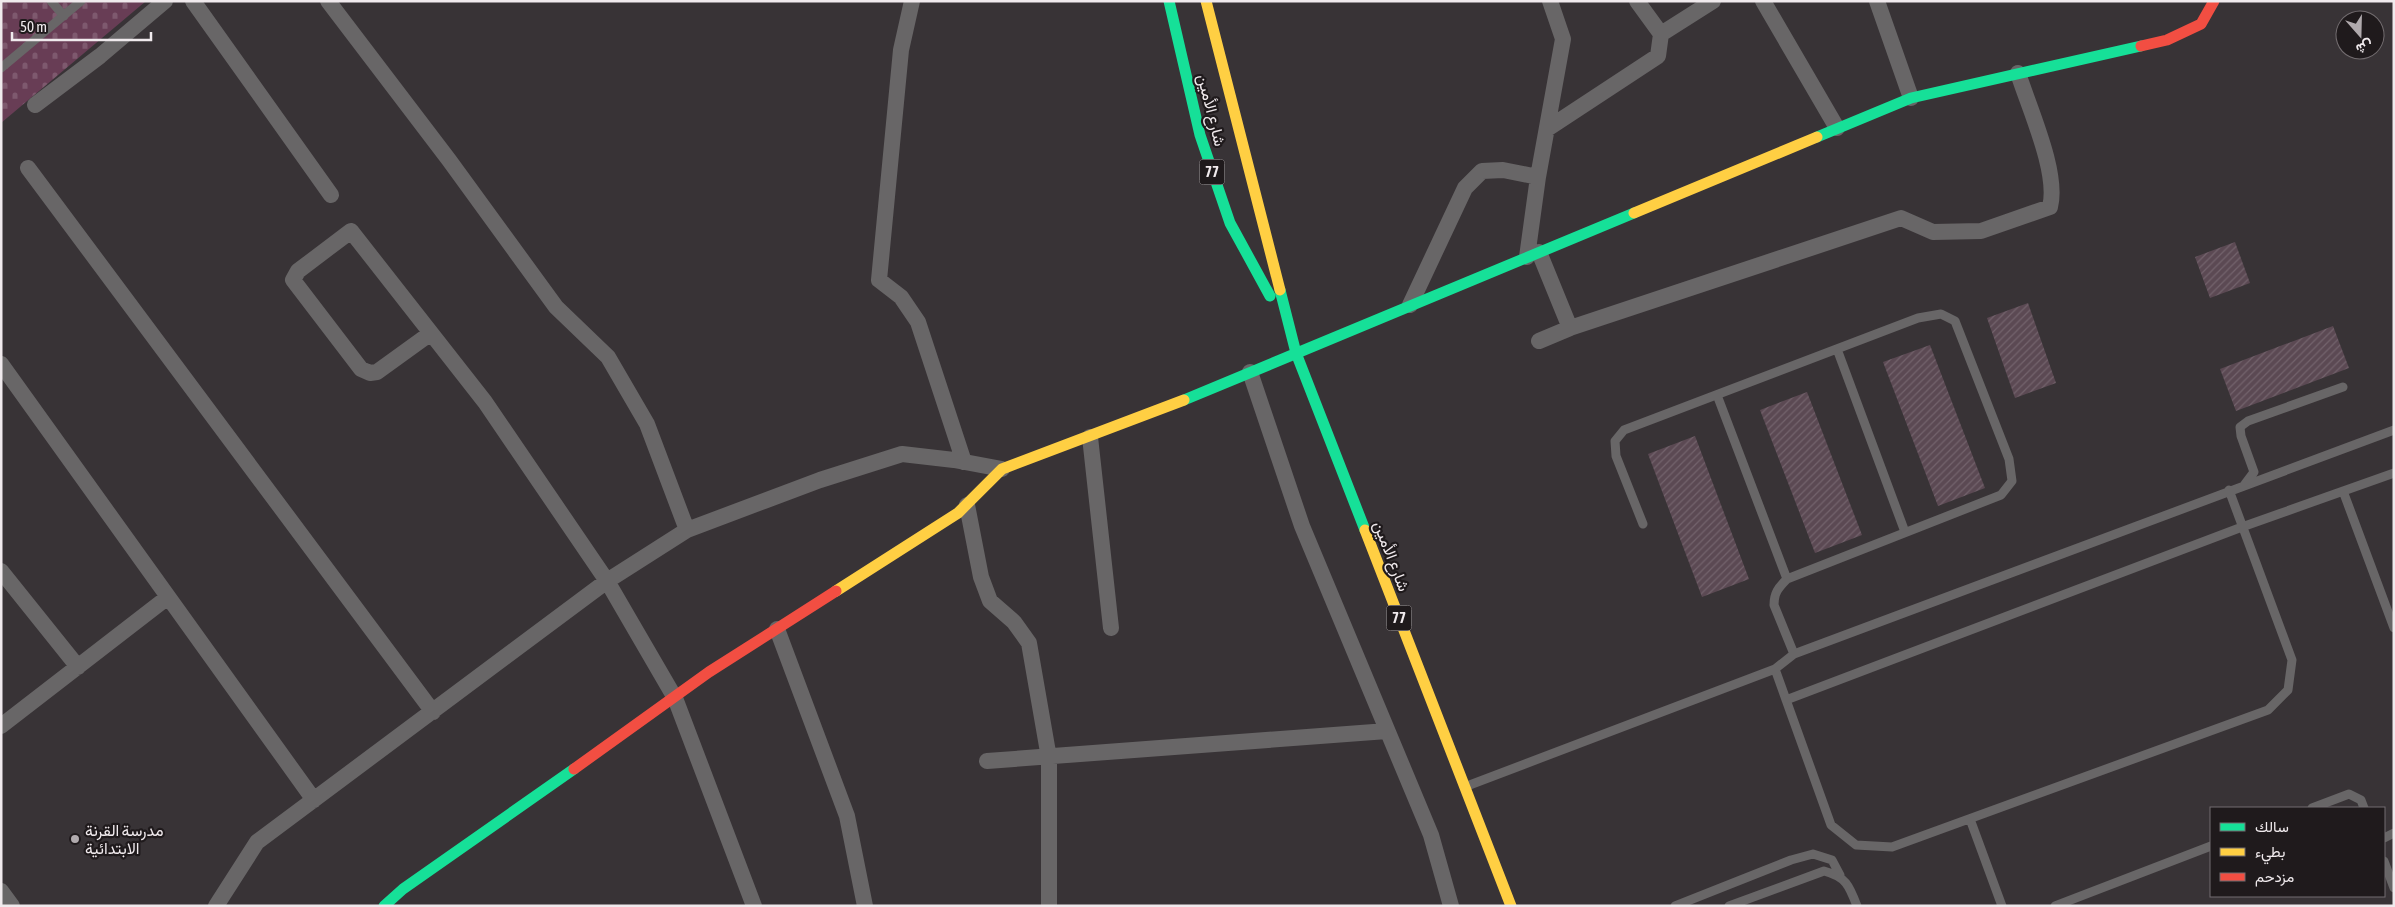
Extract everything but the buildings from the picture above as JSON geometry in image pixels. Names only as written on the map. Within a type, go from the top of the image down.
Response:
[{"type":"street","points":[[35,105],[100,56],[165,1]]},
{"type":"street","points":[[193,1],[331,195]]},
{"type":"street","points":[[328,1],[449,160],[556,308],[608,357],[647,424],[687,530]]},
{"type":"street","points":[[912,1],[901,50],[879,280],[901,297],[918,322],[964,462]]},
{"type":"street","name":"شارع الأمين","points":[[1169,1],[1200,134],[1230,223],[1289,330]]},
{"type":"street","name":"شارع الأمين","points":[[1206,1],[1296,353],[1511,906]]},
{"type":"street","points":[[1550,1],[1562,39],[1538,177],[1533,254],[1570,328]]},
{"type":"street","points":[[1547,129],[1658,56],[1661,34],[1637,1]]},
{"type":"street","points":[[1661,34],[1712,1]]},
{"type":"street","points":[[1763,1],[1838,128]]},
{"type":"street","points":[[1877,1],[1911,98]]},
{"type":"street","points":[[384,906],[403,889],[675,698],[709,672],[958,513],[1002,469],[1142,418],[1911,98],[2167,40],[2202,24],[2214,1]]},
{"type":"street","points":[[1539,342],[1570,328],[1901,218],[1933,232],[1981,231],[2050,207],[2052,176],[2018,74]]},
{"type":"street","points":[[28,168],[433,712]]},
{"type":"street","points":[[1410,305],[1466,188],[1482,171],[1502,170],[1538,177]]},
{"type":"street","points":[[431,334],[377,372],[361,369],[293,280],[298,271],[351,231],[485,402],[607,581],[675,698],[754,906]]},
{"type":"street","points":[[1,364],[314,800]]},
{"type":"street","points":[[1250,372],[1302,526],[1431,835],[1451,906]]},
{"type":"street","points":[[1090,437],[1111,628]]},
{"type":"street","points":[[216,906],[257,842],[607,581],[687,530],[820,480],[902,454],[1002,469]]},
{"type":"street","points":[[967,505],[981,577],[990,601],[1014,622],[1029,643],[1049,758],[1049,906]]},
{"type":"street","points":[[1,571],[78,667]]},
{"type":"street","points":[[1,726],[168,597]]},
{"type":"street","points":[[777,629],[847,816],[865,906]]},
{"type":"street","points":[[987,761],[1049,758],[1387,731]]},
{"type":"lane","points":[[51,1],[64,16]]},
{"type":"lane","points":[[1,68],[81,1]]},
{"type":"lane","points":[[1643,524],[1616,456],[1615,441],[1624,430],[1918,318],[1941,314],[1955,321],[2009,459],[2012,481],[2001,495],[1787,579],[1777,589],[1774,605],[1794,654]]},
{"type":"lane","points":[[1837,349],[1905,532]]},
{"type":"lane","points":[[2245,484],[2254,472],[2241,436],[2240,427],[2248,421],[2343,387]]},
{"type":"lane","points":[[1717,395],[1787,579]]},
{"type":"lane","points":[[1465,787],[1775,669],[1794,654],[2245,484],[2394,430]]},
{"type":"lane","points":[[1786,700],[2242,527],[2394,473]]},
{"type":"lane","points":[[1775,669],[1831,826],[1856,845],[1892,847],[2268,710],[2288,690],[2292,660],[2229,490]]},
{"type":"lane","points":[[2343,491],[2394,628]]},
{"type":"lane","points":[[2315,807],[2349,794],[2361,800],[2364,807]]},
{"type":"lane","points":[[1970,819],[2002,906]]},
{"type":"lane","points":[[2055,906],[2210,846]]},
{"type":"lane","points":[[1675,906],[1791,860],[1814,854],[1832,860],[1851,891],[1857,906]]},
{"type":"lane","points":[[2385,864],[2394,888]]},
{"type":"lane","points":[[1729,906],[1824,871],[1840,875]]},
{"type":"green space","points":[[1,1],[146,1],[1,123]]},
{"type":"traffic: fast","points":[[1169,1],[1200,135],[1230,223],[1270,296]]},
{"type":"traffic: fast","points":[[1817,137],[1911,98],[2141,46]]},
{"type":"traffic: fast","points":[[1184,400],[1634,213]]},
{"type":"traffic: fast","points":[[1280,290],[1296,353],[1365,530]]},
{"type":"traffic: fast","points":[[384,906],[403,889],[574,769]]},
{"type":"traffic: slow","points":[[1206,1],[1280,290]]},
{"type":"traffic: slow","points":[[1634,213],[1817,137]]},
{"type":"traffic: slow","points":[[836,591],[958,513],[1002,469],[1184,400]]},
{"type":"traffic: slow","points":[[1365,530],[1511,906]]},
{"type":"traffic: jam","points":[[2141,46],[2167,40],[2201,24],[2214,1]]},
{"type":"traffic: jam","points":[[574,769],[709,672],[836,591]]},
{"type":"place","name":"مدرسة القرنة الابتدائية","points":[[75,839]]}]
